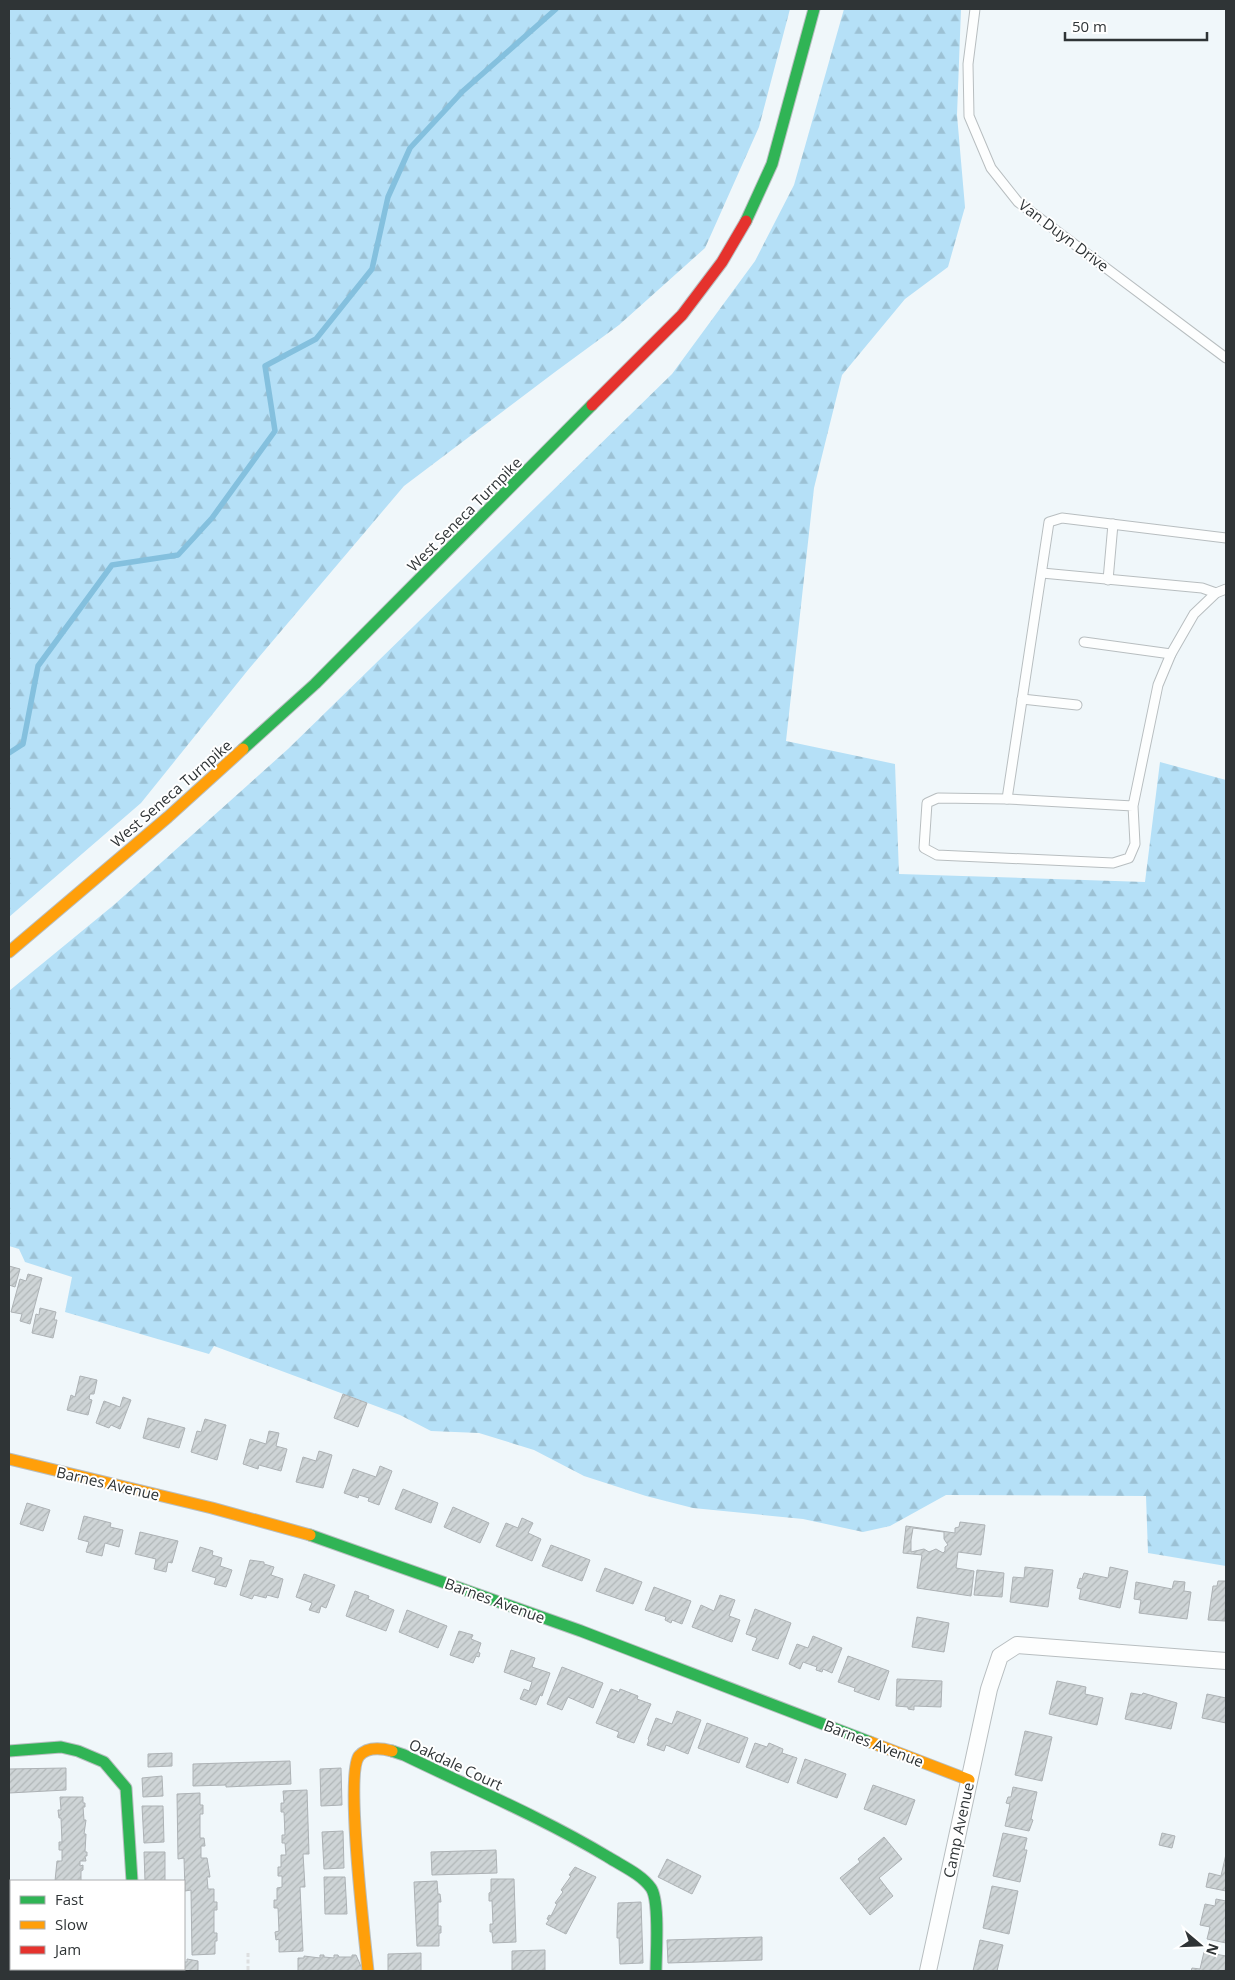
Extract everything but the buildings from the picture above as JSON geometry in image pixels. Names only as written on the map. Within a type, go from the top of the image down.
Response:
[{"type":"street","name":"West Seneca Turnpike","points":[[9,952],[168,817],[315,684],[682,315],[713,277],[757,199],[771,165],[814,9]]},
{"type":"street","name":"Barnes Avenue","points":[[9,1459],[212,1508],[325,1539],[581,1631],[970,1780]]},
{"type":"street","name":"Camp Avenue","points":[[928,1971],[989,1689],[1000,1656],[1017,1645],[1226,1661]]},
{"type":"street","points":[[9,1751],[60,1747],[78,1751],[104,1762],[126,1788],[132,1880]]},
{"type":"street","name":"Oakdale Court","points":[[368,1971],[355,1818],[355,1767],[358,1758],[371,1749],[388,1750],[404,1754],[455,1778],[591,1847],[639,1876],[652,1888],[653,1892],[657,1922],[656,1971]]},
{"type":"lane","name":"Van Duyn Drive","points":[[975,9],[968,64],[970,116],[992,168],[1018,202],[1226,358]]},
{"type":"lane","points":[[1007,799],[1049,522],[1062,518],[1226,538]]},
{"type":"lane","points":[[1108,580],[1113,524]]},
{"type":"lane","points":[[1042,573],[1202,588],[1216,593]]},
{"type":"lane","points":[[1133,806],[1007,799],[938,798],[927,803],[924,848],[937,855],[1113,864],[1129,858],[1135,844],[1133,806],[1158,685],[1171,654],[1194,614],[1216,593],[1226,589]]},
{"type":"lane","points":[[1084,642],[1171,654]]},
{"type":"lane","points":[[1022,699],[1077,705]]},
{"type":"path","points":[[248,1953],[248,1971]]},
{"type":"green space","points":[[9,9],[790,9],[759,127],[705,248],[619,325],[404,486],[248,670],[141,803],[9,917]]},
{"type":"green space","points":[[844,9],[961,9],[957,115],[965,207],[948,267],[905,299],[842,375],[814,488],[786,741],[895,764],[899,874],[1145,882],[1160,762],[1226,780],[1226,1566],[1148,1553],[1146,1496],[946,1495],[890,1526],[863,1532],[803,1519],[693,1508],[646,1496],[584,1476],[534,1450],[479,1433],[431,1431],[400,1415],[214,1346],[209,1354],[65,1312],[72,1277],[25,1262],[19,1249],[9,1246],[9,991],[115,904],[288,749],[672,374],[755,261],[794,185]]},
{"type":"waterway","points":[[9,753],[23,744],[38,666],[112,565],[178,555],[212,518],[275,431],[265,366],[316,339],[372,269],[388,197],[410,148],[463,91],[556,9]]},
{"type":"traffic: fast","points":[[746,221],[772,164],[814,9]]},
{"type":"traffic: fast","points":[[243,749],[315,684],[592,405]]},
{"type":"traffic: fast","points":[[310,1535],[581,1631],[870,1742]]},
{"type":"traffic: fast","points":[[9,1751],[61,1747],[78,1751],[104,1762],[126,1788],[132,1880]]},
{"type":"traffic: fast","points":[[392,1751],[558,1829],[608,1857],[647,1883],[651,1888],[656,1904],[656,1971]]},
{"type":"traffic: slow","points":[[9,952],[168,817],[243,749]]},
{"type":"traffic: slow","points":[[9,1459],[212,1508],[310,1535]]},
{"type":"traffic: slow","points":[[870,1742],[969,1780]]},
{"type":"traffic: slow","points":[[368,1971],[355,1824],[355,1769],[359,1756],[366,1751],[379,1749],[392,1751]]},
{"type":"traffic: jam","points":[[592,405],[682,315],[722,262],[746,221]]}]
